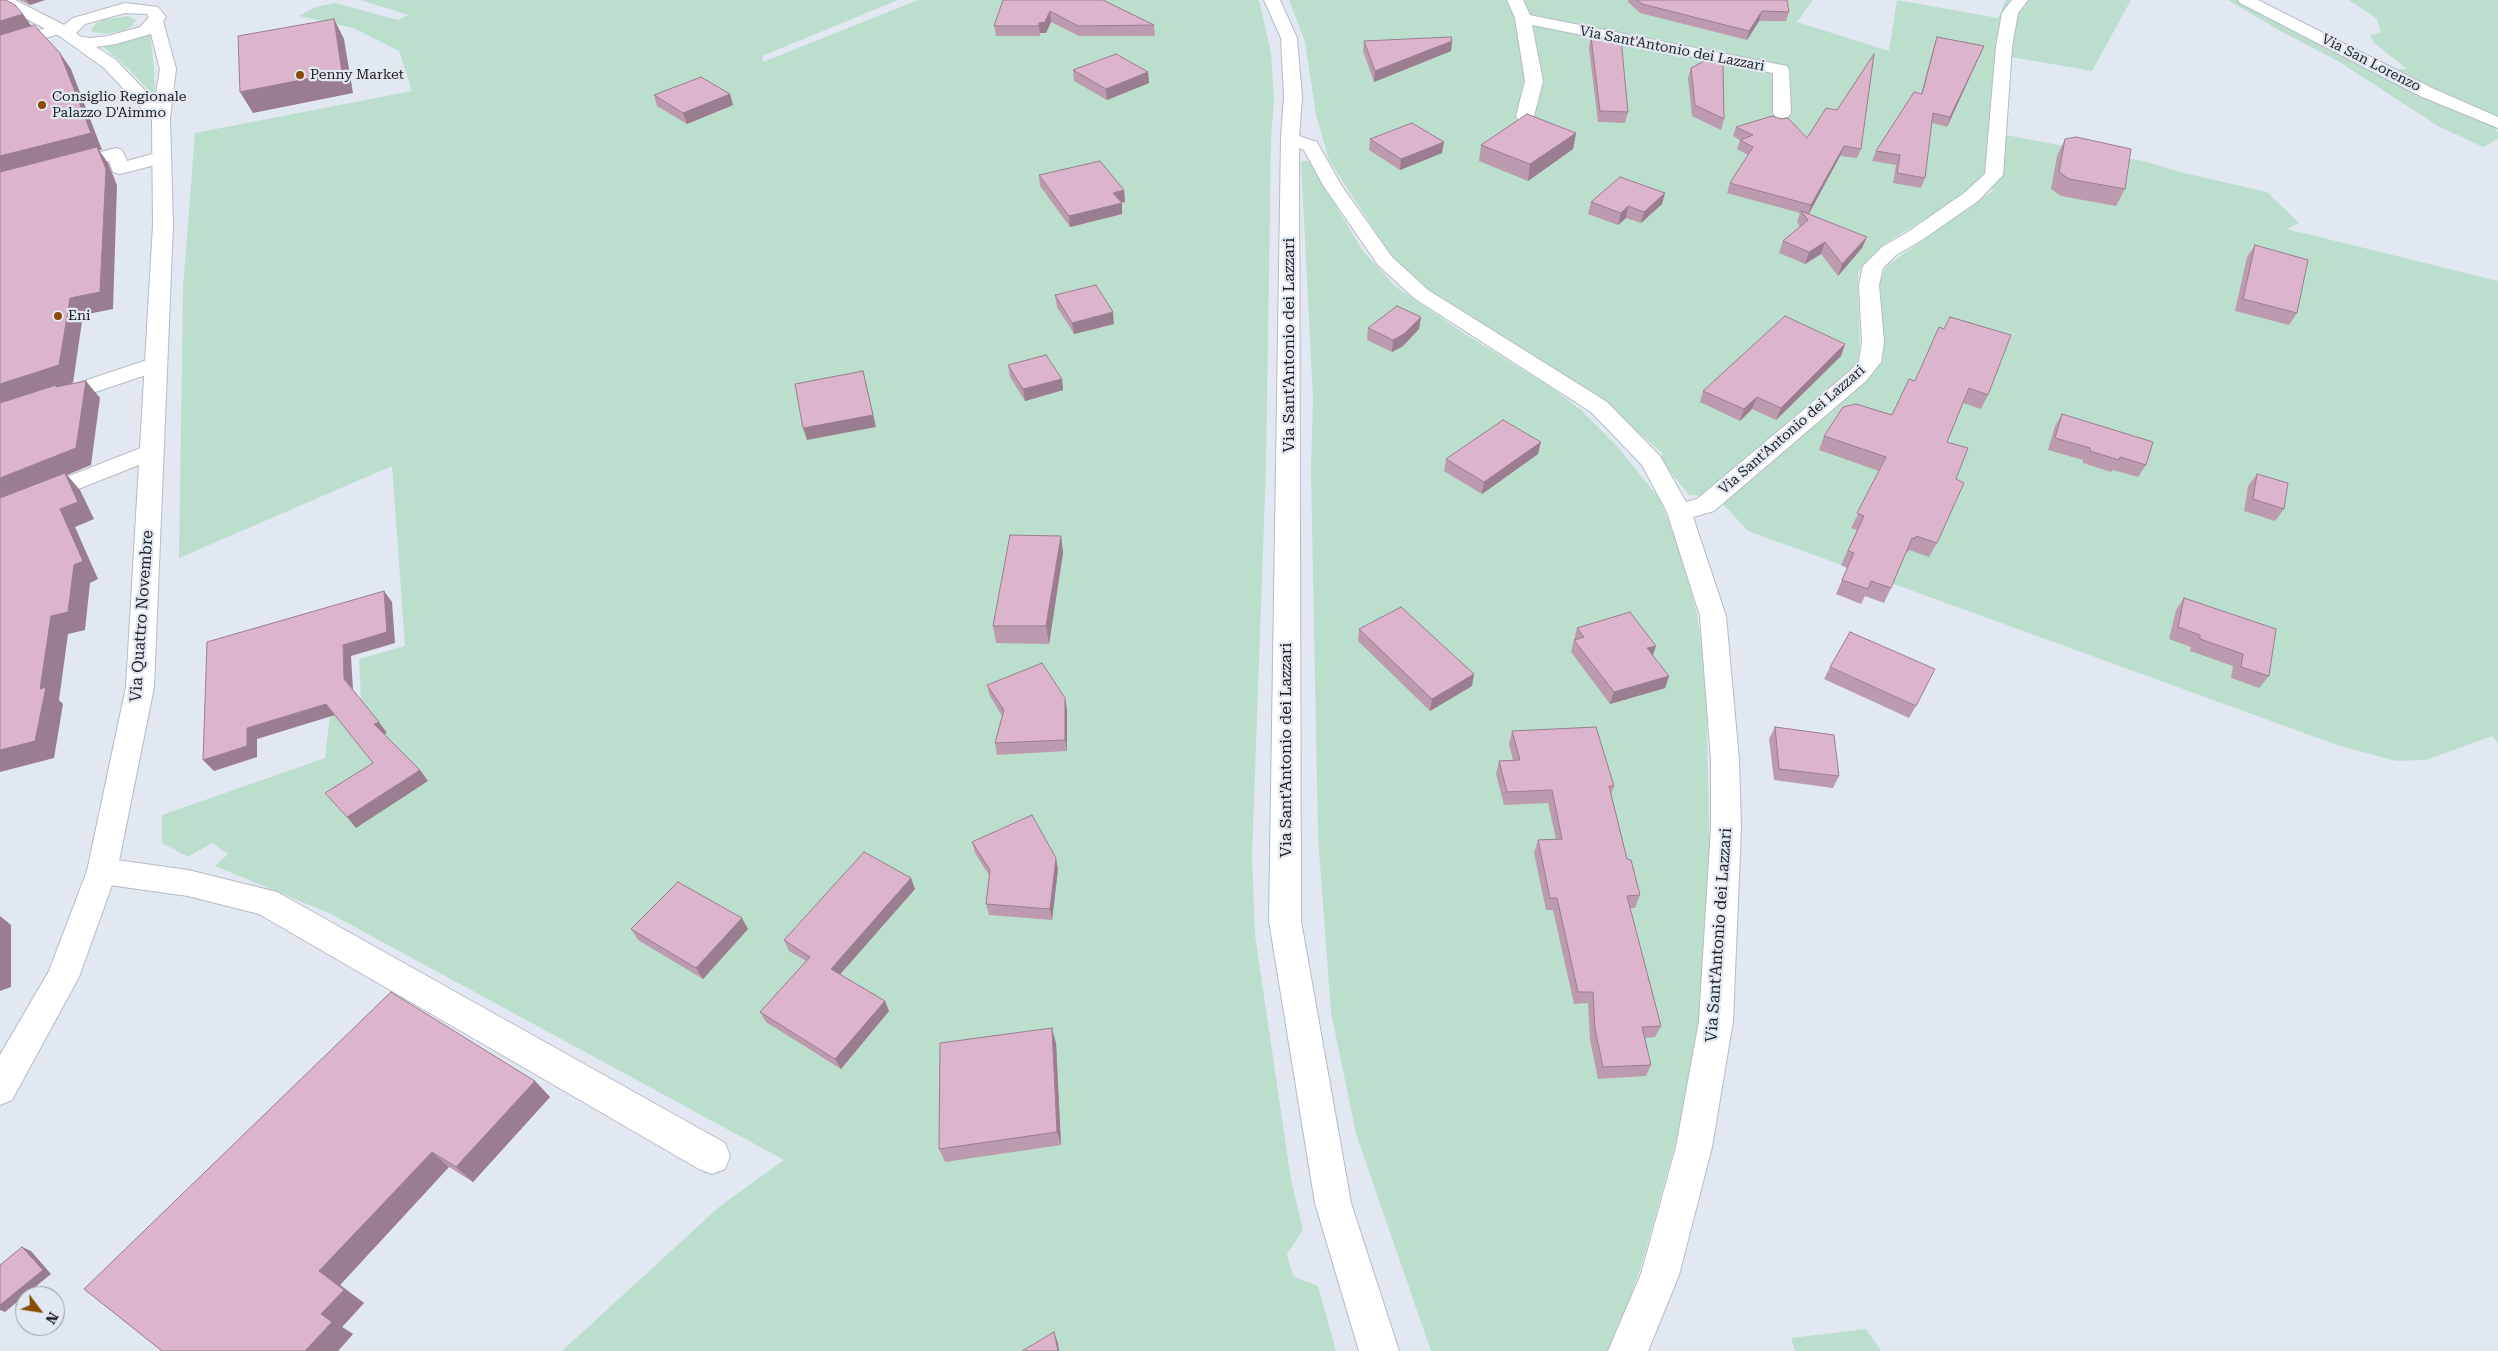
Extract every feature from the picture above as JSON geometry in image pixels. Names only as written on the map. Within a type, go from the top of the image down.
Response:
[{"type":"street","points":[[2,0],[36,16],[110,64],[161,118]]},
{"type":"street","points":[[67,35],[70,28],[79,22],[114,10],[134,0]]},
{"type":"street","name":"Via Sant'Antonio dei Lazzari","points":[[1272,0],[1289,38],[1293,97],[1290,138],[1285,921],[1333,1202],[1379,1351]]},
{"type":"street","points":[[1515,0],[1523,18],[1534,81],[1525,116]]},
{"type":"street","name":"Via Sant'Antonio dei Lazzari","points":[[1679,512],[1705,505],[1858,376],[1870,362],[1873,342],[1870,286],[1873,266],[1889,251],[1915,236],[1971,197],[1994,175],[2004,47],[2010,13],[2020,0]]},
{"type":"street","name":"Via San Lorenzo","points":[[2246,0],[2426,92],[2498,124]]},
{"type":"street","points":[[0,47],[67,35],[90,43],[110,41],[146,30],[152,11],[136,8],[114,10]]},
{"type":"street","name":"Via Quattro Novembre","points":[[0,1088],[63,977],[102,871],[140,687],[163,225],[160,158],[161,118],[168,69],[152,11]]},
{"type":"street","points":[[36,16],[93,16]]},
{"type":"street","name":"Via Sant'Antonio dei Lazzari","points":[[1523,18],[1780,70],[1782,113]]},
{"type":"street","name":"Via Sant'Antonio dei Lazzari","points":[[1290,138],[1311,146],[1332,185],[1385,261],[1421,294],[1598,407],[1652,461],[1679,512],[1713,616],[1725,760],[1726,828],[1716,1021],[1692,1156],[1660,1275],[1628,1351]]},
{"type":"street","points":[[0,184],[116,154],[120,168],[160,158]]},
{"type":"street","points":[[0,417],[156,364]]},
{"type":"street","points":[[0,512],[151,452]]},
{"type":"street","points":[[102,871],[188,883],[266,902],[712,1156]]},
{"type":"green space","points":[[360,0],[898,0],[762,56],[763,62],[918,0],[1259,0],[1271,53],[1274,97],[1271,141],[1266,466],[1252,857],[1255,935],[1291,1180],[1303,1230],[1287,1254],[1293,1276],[1318,1286],[1336,1351],[562,1351],[719,1207],[784,1160],[331,914],[215,866],[228,854],[212,843],[188,857],[162,843],[162,815],[325,758],[330,715],[361,699],[359,659],[405,646],[392,466],[179,558],[183,288],[195,133],[412,91],[399,51],[353,28],[299,16],[316,7],[335,3],[398,20],[409,15]]},
{"type":"green space","points":[[1289,0],[1813,0],[1797,22],[1889,51],[1897,0],[1998,18],[2006,0],[2131,0],[2092,71],[2011,57],[2006,135],[2143,161],[2184,173],[2267,192],[2299,223],[2287,229],[2498,281],[2498,743],[2492,736],[2426,760],[2396,761],[2337,745],[1748,531],[1723,504],[1883,361],[1882,306],[1879,279],[1889,264],[1994,190],[1975,185],[1964,195],[1886,243],[1871,256],[1858,272],[1860,353],[1854,370],[1706,496],[1689,495],[1660,459],[1663,454],[1615,412],[1427,291],[1393,259],[1329,160],[1316,115],[1305,42]]},
{"type":"green space","points":[[2228,0],[2255,0],[2396,69],[2407,69],[2374,43],[2370,35],[2381,32],[2376,18],[2349,0],[2498,0],[2498,118],[2489,115],[2498,133],[2498,139],[2483,147],[2438,126],[2338,61],[2282,32]]},
{"type":"green space","points":[[128,16],[136,20],[131,27],[124,30],[107,34],[91,30],[96,23],[103,20]]},
{"type":"green space","points":[[150,33],[155,98],[129,69],[102,46],[126,42]]},
{"type":"green space","points":[[1309,161],[1363,251],[1395,286],[1462,332],[1549,386],[1581,410],[1617,446],[1660,499],[1677,543],[1696,609],[1706,672],[1710,868],[1700,1015],[1677,1138],[1641,1267],[1611,1351],[1431,1351],[1356,1134],[1331,1012],[1318,837],[1311,470],[1313,398],[1301,162]]},
{"type":"green space","points":[[1866,1329],[1881,1351],[1795,1351],[1791,1338]]},
{"type":"building","points":[[0,0],[6,0],[15,5],[23,14],[0,21]]},
{"type":"building","points":[[1003,0],[1103,0],[1154,25],[1078,26],[1050,11],[1045,22],[1039,23],[1039,26],[994,26]]},
{"type":"building","points":[[1637,0],[1787,0],[1789,12],[1762,11],[1749,31],[1642,4]]},
{"type":"building","points":[[334,19],[342,72],[240,92],[238,36]]},
{"type":"building","points":[[34,25],[60,53],[91,133],[0,156],[0,35]]},
{"type":"building","points":[[1451,37],[1452,41],[1375,71],[1364,41]]},
{"type":"building","points":[[1591,37],[1621,39],[1628,112],[1600,111]]},
{"type":"building","points":[[1937,37],[1984,46],[1950,117],[1933,113],[1925,178],[1897,173],[1900,155],[1876,151],[1914,92],[1922,94]]},
{"type":"building","points":[[1116,54],[1148,72],[1106,89],[1073,70]]},
{"type":"building","points":[[1874,54],[1861,149],[1844,146],[1811,205],[1730,183],[1753,147],[1740,140],[1753,135],[1736,127],[1772,116],[1781,119],[1788,118],[1807,138],[1826,108],[1837,110]]},
{"type":"building","points":[[1710,58],[1723,64],[1724,119],[1695,105],[1691,68]]},
{"type":"building","points":[[701,77],[730,94],[683,113],[654,95]]},
{"type":"building","points":[[1527,114],[1576,133],[1530,164],[1481,145]]},
{"type":"building","points":[[1412,123],[1444,142],[1401,159],[1370,139]]},
{"type":"building","points":[[2076,137],[2131,149],[2125,189],[2069,179],[2059,172],[2065,139]]},
{"type":"building","points":[[97,147],[106,169],[100,292],[70,298],[59,365],[0,384],[0,172]]},
{"type":"building","points":[[1100,161],[1124,190],[1113,193],[1122,203],[1069,216],[1039,175]]},
{"type":"building","points":[[1620,177],[1665,193],[1644,212],[1628,206],[1621,213],[1591,202]]},
{"type":"building","points":[[1801,211],[1867,237],[1842,264],[1825,242],[1809,252],[1783,241],[1808,220]]},
{"type":"building","points":[[2255,245],[2308,260],[2297,313],[2243,299]]},
{"type":"building","points":[[1096,285],[1113,312],[1072,323],[1055,295]]},
{"type":"building","points":[[1397,306],[1421,317],[1404,334],[1393,340],[1368,328]]},
{"type":"building","points":[[1785,316],[1845,344],[1781,408],[1757,397],[1744,409],[1703,391]]},
{"type":"building","points":[[1950,317],[2011,335],[1988,395],[1969,388],[1947,442],[1968,448],[1956,479],[1964,483],[1937,543],[1916,536],[1915,539],[1912,538],[1891,588],[1871,581],[1868,589],[1842,580],[1854,553],[1848,551],[1864,516],[1857,513],[1886,457],[1824,436],[1843,407],[1856,404],[1892,415],[1909,379],[1915,381],[1939,327],[1944,329]]},
{"type":"building","points":[[1046,355],[1062,379],[1023,389],[1008,365]]},
{"type":"building","points":[[863,371],[873,415],[803,428],[795,384]]},
{"type":"building","points":[[86,381],[76,448],[0,478],[0,403],[56,385],[56,387]]},
{"type":"building","points":[[2062,414],[2153,442],[2146,465],[2120,457],[2119,460],[2090,451],[2090,448],[2055,438]]},
{"type":"building","points":[[1503,420],[1541,442],[1484,482],[1446,459]]},
{"type":"building","points":[[65,473],[78,502],[60,509],[83,561],[74,565],[68,612],[51,616],[40,689],[46,687],[35,741],[0,750],[0,498]]},
{"type":"building","points":[[2257,474],[2288,483],[2284,509],[2253,499]]},
{"type":"building","points":[[1010,535],[1061,536],[1046,626],[993,626]]},
{"type":"building","points":[[384,591],[387,632],[343,645],[344,679],[379,722],[374,724],[420,770],[347,817],[325,793],[373,763],[326,704],[247,728],[247,746],[203,760],[207,642]]},
{"type":"building","points":[[2184,598],[2276,629],[2269,676],[2241,667],[2243,654],[2200,639],[2200,635],[2178,627]]},
{"type":"building","points":[[1401,607],[1474,674],[1432,699],[1359,629]]},
{"type":"building","points":[[1630,612],[1656,646],[1647,648],[1669,676],[1614,692],[1574,640],[1584,637],[1577,628]]},
{"type":"building","points":[[1850,632],[1935,669],[1916,706],[1830,667]]},
{"type":"building","points":[[1042,663],[1065,698],[1065,740],[995,743],[1004,710],[987,685]]},
{"type":"building","points":[[1596,727],[1614,786],[1609,786],[1627,859],[1631,860],[1640,895],[1627,896],[1661,1026],[1642,1027],[1651,1065],[1603,1067],[1595,1029],[1593,992],[1578,992],[1557,898],[1550,898],[1538,840],[1562,839],[1552,790],[1507,792],[1499,761],[1520,760],[1512,731]]},
{"type":"building","points":[[1775,727],[1834,735],[1839,776],[1779,769]]},
{"type":"building","points":[[1032,815],[1056,858],[1050,909],[986,904],[990,870],[972,842]]},
{"type":"building","points":[[864,852],[911,878],[831,969],[885,1001],[835,1059],[760,1012],[810,957],[784,940]]},
{"type":"building","points":[[678,882],[742,918],[696,968],[631,929]]},
{"type":"building","points":[[391,992],[535,1081],[456,1167],[432,1152],[319,1271],[344,1290],[321,1314],[332,1322],[305,1351],[162,1351],[84,1289]]},
{"type":"building","points":[[1052,1028],[1057,1132],[939,1149],[940,1043]]},
{"type":"building","points":[[22,1247],[43,1270],[23,1286],[15,1286],[15,1293],[0,1305],[0,1265]]},
{"type":"building","points":[[1054,1332],[1058,1351],[1022,1351]]},
{"type":"place","name":"Penny Market","points":[[300,75]]},
{"type":"place","name":"Consiglio Regionale Palazzo D'Aimmo","points":[[42,105]]},
{"type":"place","name":"Eni","points":[[58,316]]}]
